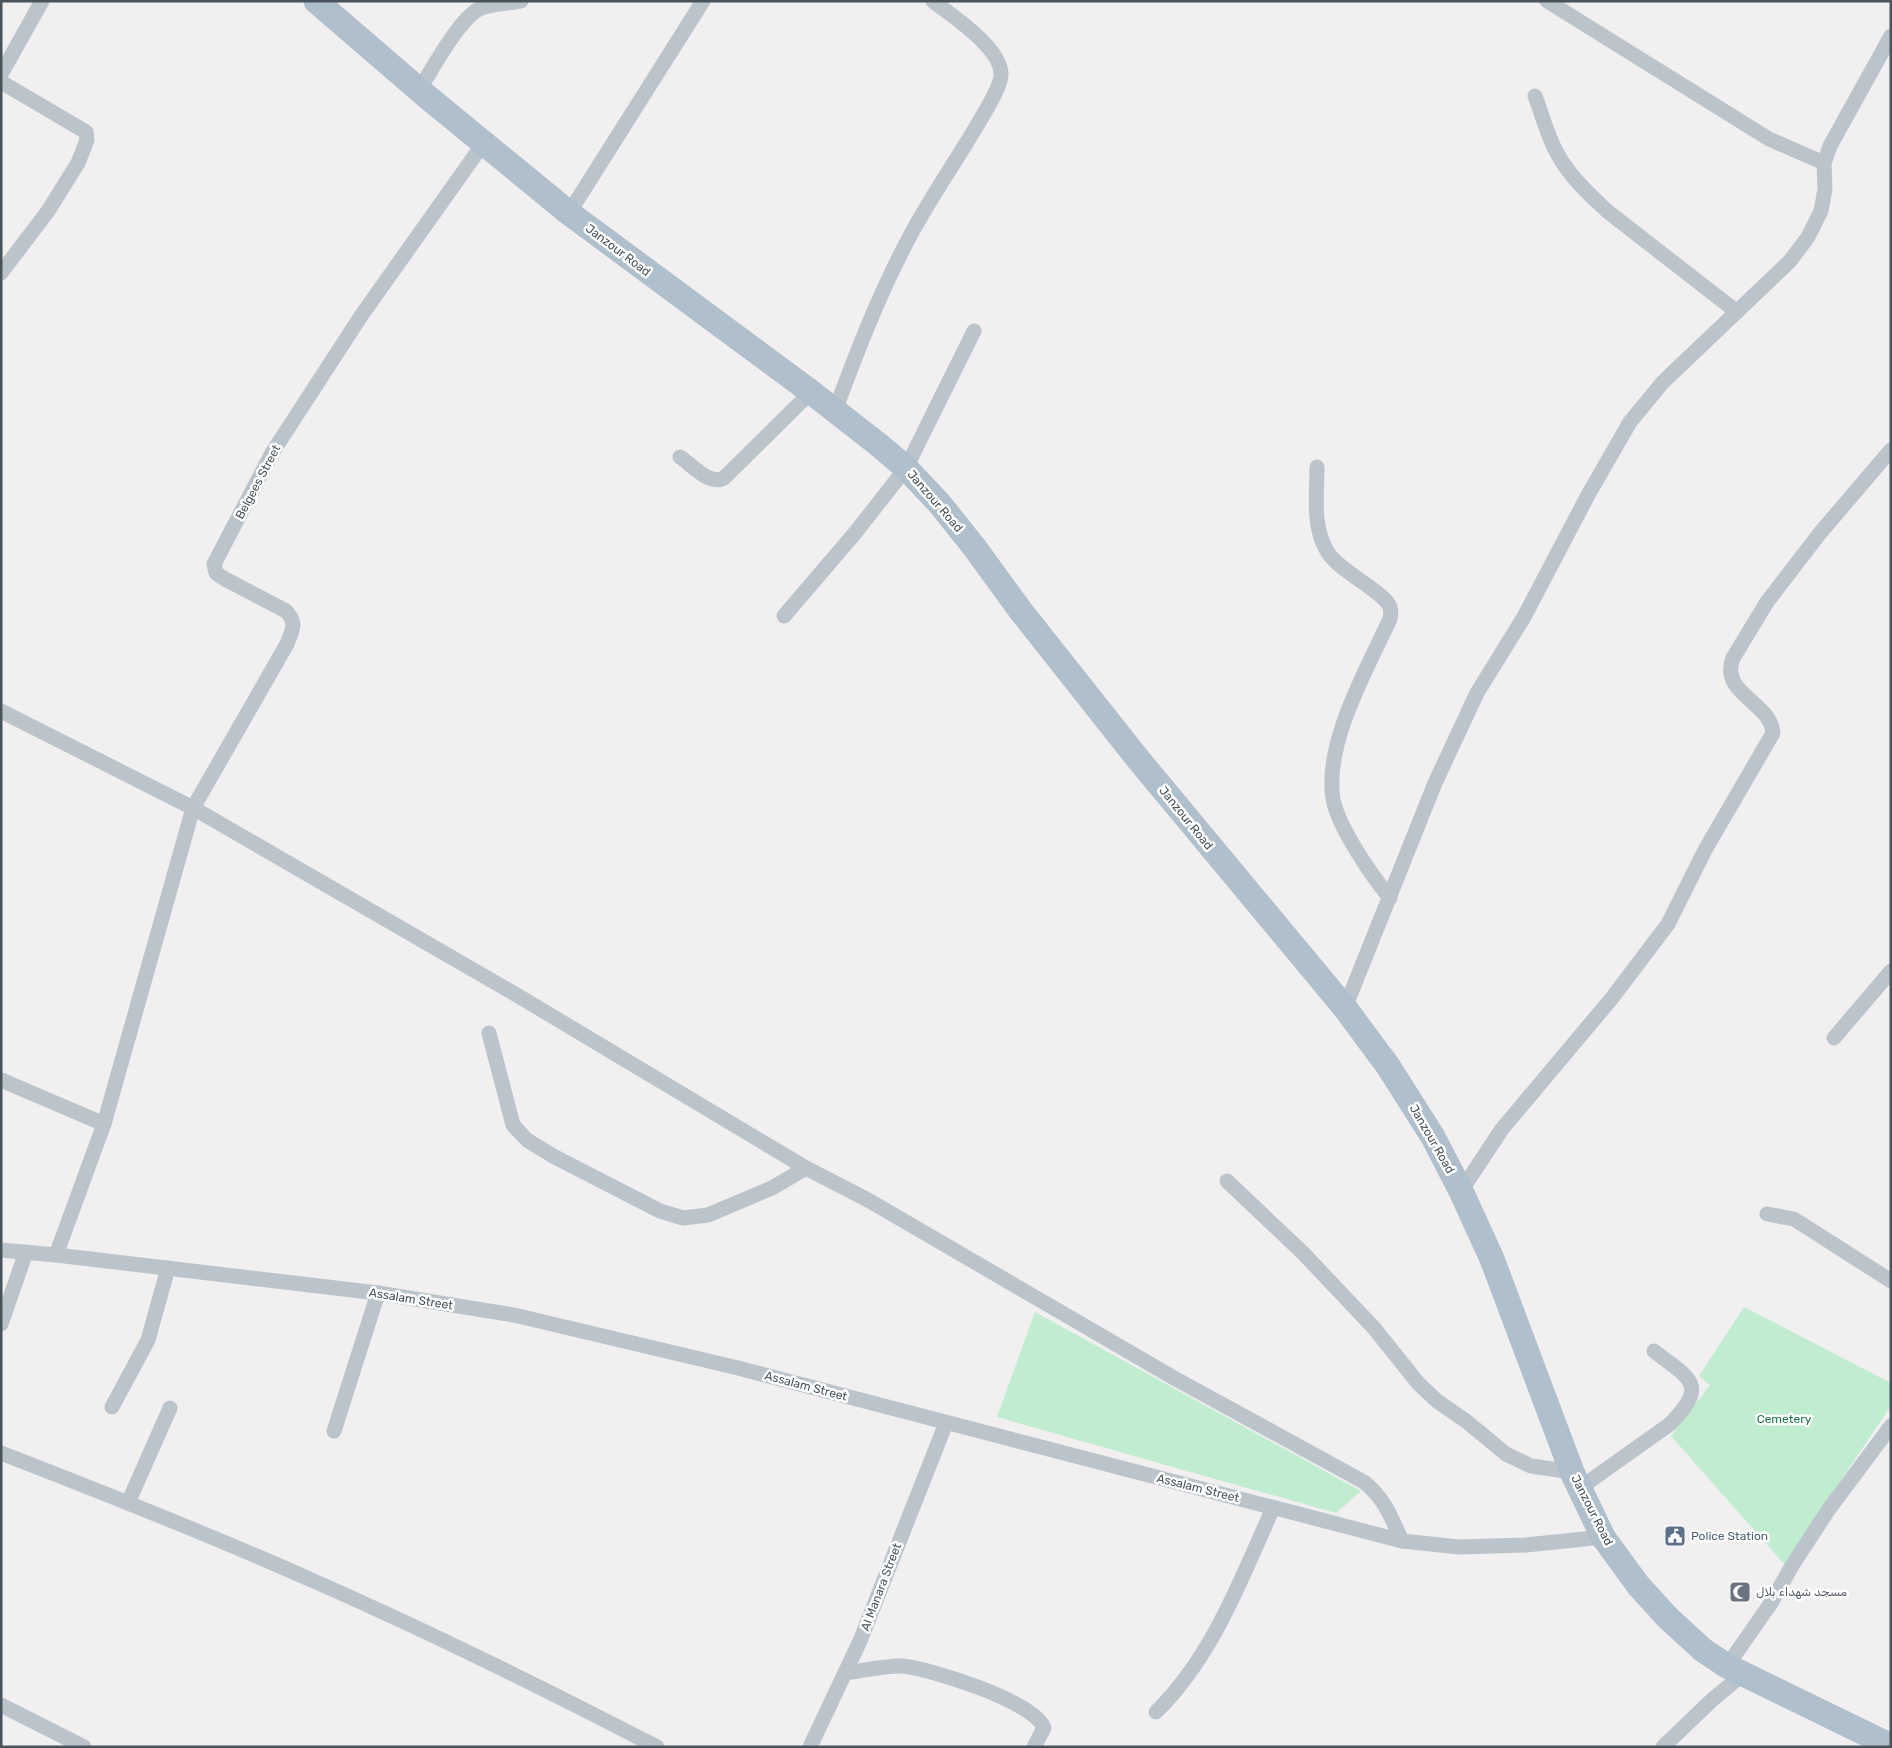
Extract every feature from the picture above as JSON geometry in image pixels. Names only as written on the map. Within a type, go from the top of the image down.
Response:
[{"type":"main road","name":"Janzour Road","points":[[316,1],[483,144],[569,214],[812,392],[906,468],[939,503],[1020,610],[1192,826],[1345,1008],[1388,1066],[1433,1137],[1462,1191],[1495,1268],[1576,1480],[1603,1538],[1638,1585],[1667,1618],[1704,1650],[1734,1670],[1891,1746]]},
{"type":"street","points":[[1,74],[42,1]]},
{"type":"street","points":[[419,90],[472,13],[488,6],[521,1]]},
{"type":"street","points":[[569,214],[703,1]]},
{"type":"street","points":[[835,411],[860,343],[891,273],[911,235],[978,123],[1001,78],[1002,73],[996,60],[982,41],[966,26],[933,1]]},
{"type":"street","points":[[1547,1],[1769,139],[1824,163]]},
{"type":"street","points":[[1345,1008],[1435,783],[1477,693],[1524,617],[1588,496],[1630,422],[1663,382],[1790,261],[1808,237],[1822,211],[1825,189],[1824,163],[1830,146],[1891,36]]},
{"type":"street","points":[[1,82],[86,132],[87,140],[78,163],[53,203],[1,273]]},
{"type":"street","points":[[1535,96],[1557,153],[1571,174],[1589,194],[1607,211],[1737,312]]},
{"type":"street","name":"Belgees Street","points":[[194,808],[286,644],[294,625],[293,619],[286,611],[225,579],[216,573],[214,564],[272,454],[361,316],[483,144]]},
{"type":"street","points":[[784,616],[856,532],[906,468],[974,331]]},
{"type":"street","points":[[680,457],[711,480],[720,480],[812,392]]},
{"type":"street","points":[[1462,1191],[1502,1129],[1612,998],[1668,924],[1705,850],[1773,733],[1770,720],[1734,684],[1730,676],[1730,668],[1734,658],[1767,602],[1820,533],[1891,450]]},
{"type":"street","points":[[1317,467],[1316,518],[1322,540],[1328,552],[1337,562],[1386,600],[1390,606],[1390,619],[1356,691],[1334,756],[1332,782],[1333,800],[1343,825],[1371,875],[1390,898]]},
{"type":"street","points":[[1,712],[194,808],[498,984],[806,1168],[868,1200],[1174,1378],[1364,1482],[1377,1492],[1387,1507],[1402,1541]]},
{"type":"street","points":[[56,1255],[104,1124],[194,808]]},
{"type":"street","points":[[1834,1038],[1891,971]]},
{"type":"street","points":[[489,1033],[513,1125],[527,1140],[552,1156],[660,1211],[683,1218],[708,1215],[772,1188],[806,1168]]},
{"type":"street","points":[[1,1080],[104,1124]]},
{"type":"street","points":[[1227,1181],[1303,1253],[1374,1328],[1418,1383],[1437,1401],[1466,1421],[1506,1454],[1531,1466],[1576,1480],[1670,1424],[1682,1412],[1689,1400],[1692,1384],[1688,1378],[1654,1351]]},
{"type":"street","points":[[1767,1214],[1794,1219],[1891,1281]]},
{"type":"street","name":"Assalam Street","points":[[1,1250],[378,1294],[514,1315],[738,1368],[1402,1541],[1460,1548],[1526,1545],[1603,1538]]},
{"type":"street","points":[[1,1324],[26,1252]]},
{"type":"street","points":[[112,1407],[148,1340],[168,1268]]},
{"type":"street","points":[[334,1431],[378,1294]]},
{"type":"street","points":[[128,1503],[170,1408]]},
{"type":"street","name":"Al Manara Street","points":[[810,1747],[860,1640],[946,1423]]},
{"type":"street","points":[[1663,1747],[1712,1700],[1734,1670],[1771,1603],[1828,1509],[1891,1426]]},
{"type":"street","points":[[1,1453],[128,1503],[316,1582],[563,1698],[657,1747]]},
{"type":"street","points":[[1156,1712],[1176,1693],[1220,1625],[1273,1508]]},
{"type":"street","points":[[845,1672],[902,1666],[949,1676],[1017,1704],[1041,1721],[1044,1728],[1034,1747]]},
{"type":"street","points":[[1,1705],[74,1744]]},
{"type":"green space","name":"Cemetery","points":[[1744,1307],[1891,1383],[1891,1406],[1784,1564],[1671,1436],[1710,1385],[1699,1376]]},
{"type":"green space","points":[[1035,1312],[1361,1491],[1336,1513],[997,1417]]},
{"type":"place","name":"Police Station","points":[[1675,1536]]},
{"type":"place","name":"مسجد شهداء بلال","points":[[1740,1592]]}]
